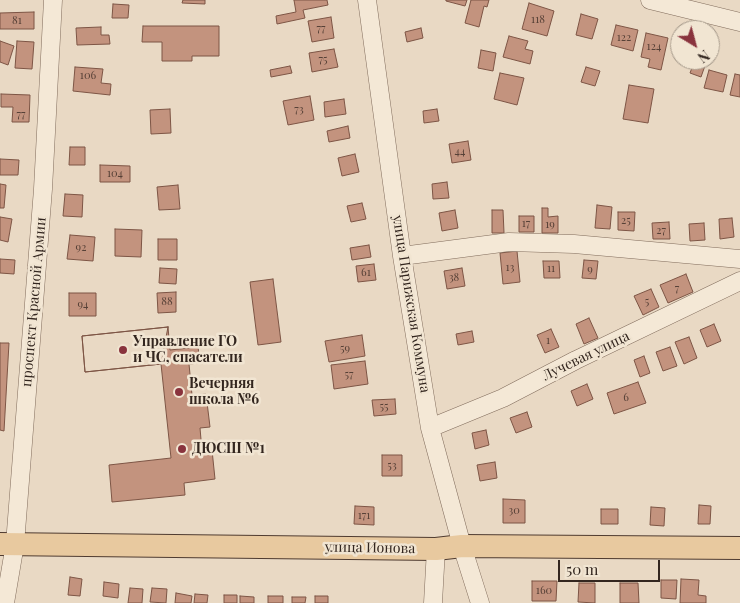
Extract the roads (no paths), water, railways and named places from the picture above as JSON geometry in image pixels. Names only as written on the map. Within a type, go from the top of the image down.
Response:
[{"type":"main road","name":"улица Ионова","points":[[7,544],[436,549],[462,546],[740,548]]},
{"type":"street","name":"проспект Красной Армии","points":[[4,603],[7,544],[43,189],[53,0]]},
{"type":"street","name":"улица Парижская Коммуна","points":[[367,0],[402,256],[430,428],[462,546],[480,603]]},
{"type":"street","points":[[650,0],[740,22]]},
{"type":"street","points":[[402,256],[509,242],[574,244],[740,259]]},
{"type":"street","name":"Лучевая улица","points":[[430,428],[503,398],[576,360],[740,281]]},
{"type":"street","points":[[433,603],[436,549]]},
{"type":"place","name":"Управление ГО и ЧС, спасатели","points":[[123,350]]},
{"type":"place","name":"Вечерняя школа №6","points":[[179,392]]},
{"type":"place","name":"ДЮСШ №1","points":[[182,449]]}]
